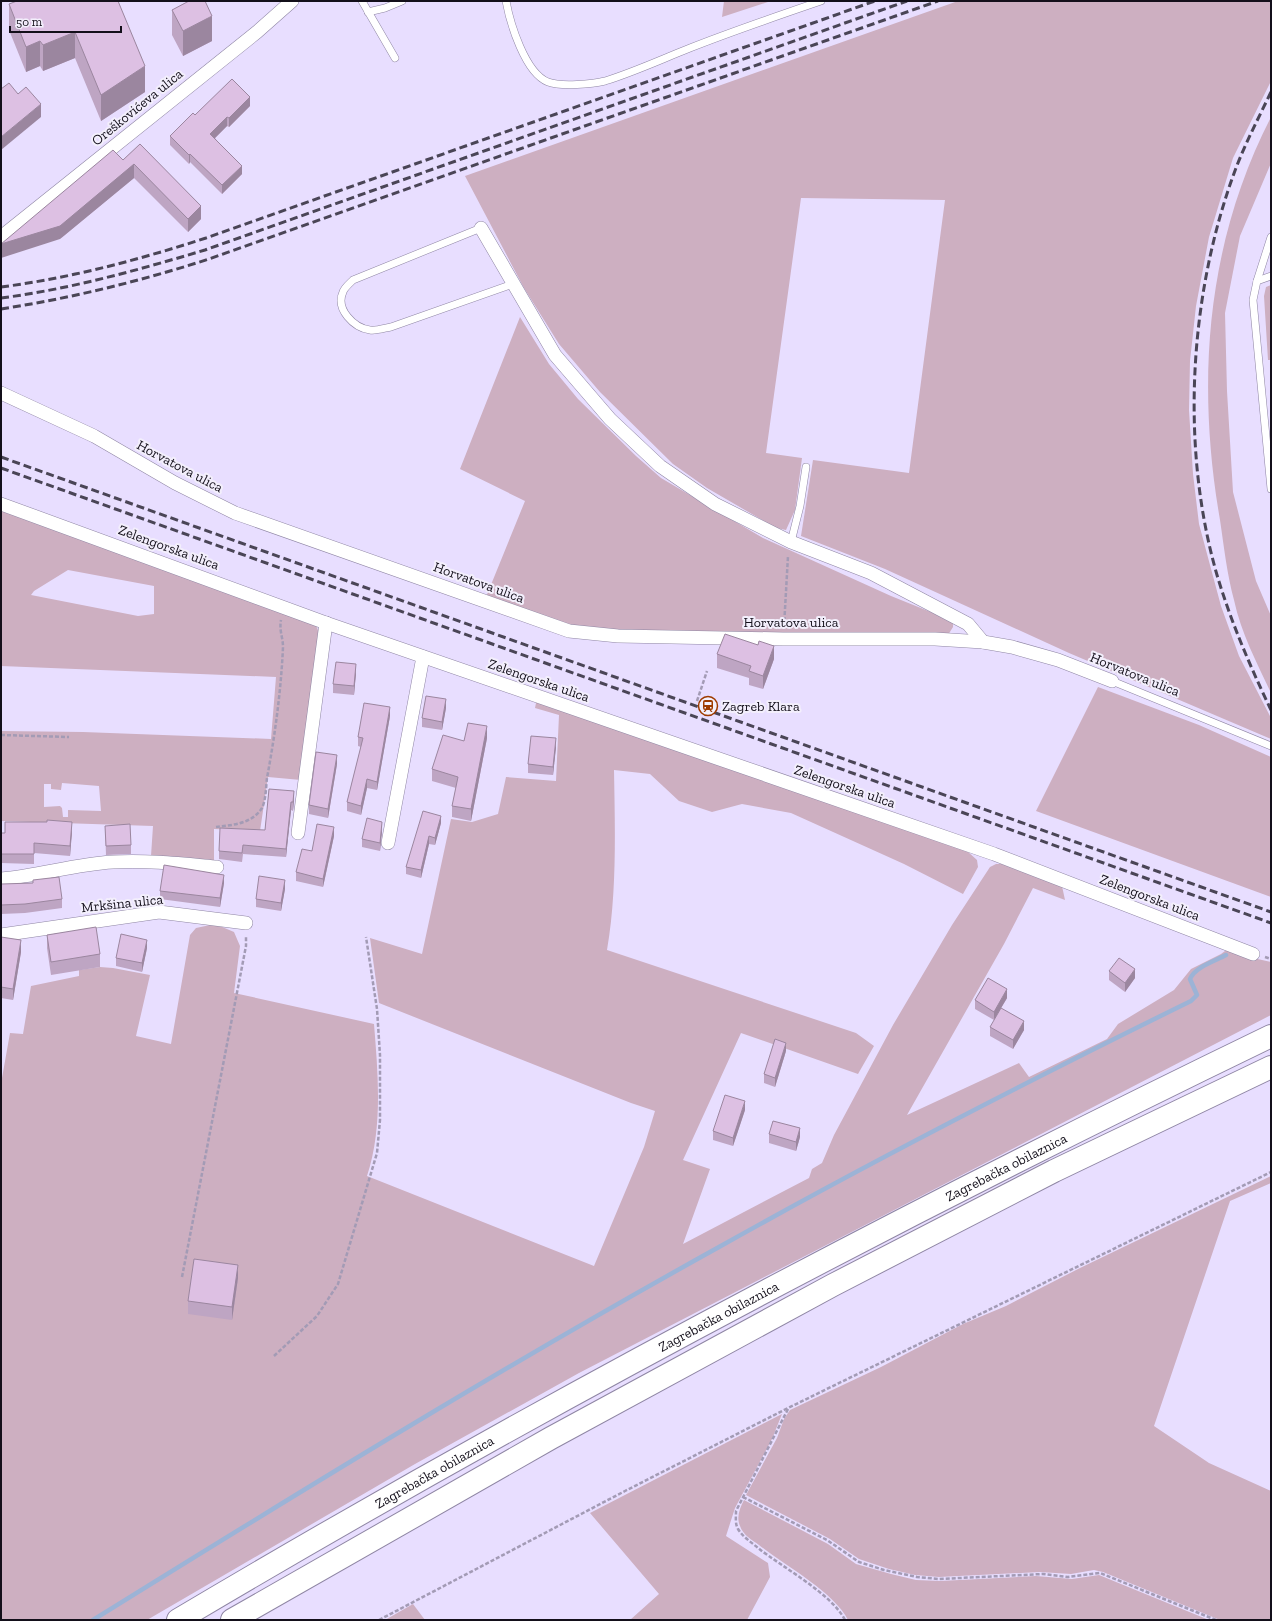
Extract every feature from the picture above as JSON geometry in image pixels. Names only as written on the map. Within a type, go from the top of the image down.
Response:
[{"type":"highway","name":"Zagrebačka obilaznica","points":[[178,1620],[288,1554],[528,1419],[680,1337],[1042,1148],[1270,1037]]},
{"type":"highway","name":"Zagrebačka obilaznica","points":[[232,1620],[551,1438],[833,1285],[1054,1172],[1271,1067]]},
{"type":"street","name":"Oreškovićeva ulica","points":[[4,231],[251,37],[292,1]]},
{"type":"street","points":[[481,228],[555,355],[610,419],[660,466],[715,504],[790,542],[871,573],[968,624],[983,642]]},
{"type":"street","name":"Horvatova ulica","points":[[1,393],[94,436],[175,483],[235,513],[569,631],[618,636],[783,639],[935,639],[983,642],[1012,647],[1058,660],[1112,681]]},
{"type":"street","name":"Zelengorska ulica","points":[[1,504],[326,623],[994,854],[1253,954]]},
{"type":"street","points":[[298,833],[326,623]]},
{"type":"street","points":[[388,843],[423,657]]},
{"type":"street","points":[[1,879],[24,877],[89,864],[114,862],[217,867]]},
{"type":"street","name":"Mrkšina ulica","points":[[1,935],[159,912],[246,923]]},
{"type":"lane","points":[[362,1],[395,58]]},
{"type":"lane","points":[[368,12],[402,1]]},
{"type":"lane","points":[[506,1],[521,50],[534,70],[548,82],[572,84],[604,81],[723,35],[821,1]]},
{"type":"lane","points":[[481,228],[353,280],[343,291],[341,301],[345,314],[355,326],[370,330],[392,327],[513,284]]},
{"type":"lane","points":[[1271,237],[1257,281],[1253,300],[1271,489]]},
{"type":"lane","points":[[1257,281],[1271,276]]},
{"type":"lane","points":[[790,542],[800,506],[806,467]]},
{"type":"lane","name":"Horvatova ulica","points":[[1112,681],[1271,746]]},
{"type":"path","points":[[783,639],[790,542]]},
{"type":"path","points":[[216,827],[239,824],[251,818],[263,805],[274,737],[280,681],[283,645],[279,629],[284,607]]},
{"type":"path","points":[[697,701],[707,672]]},
{"type":"path","points":[[1,735],[69,737]]},
{"type":"path","points":[[182,1277],[246,946],[246,923]]},
{"type":"path","points":[[274,1356],[317,1316],[338,1284],[377,1153],[380,1120],[380,1055],[376,1009],[366,937]]},
{"type":"path","points":[[379,1620],[625,1491],[788,1408],[1271,1172]]},
{"type":"path","points":[[788,1408],[736,1511],[737,1528],[743,1536],[832,1603],[845,1620]]},
{"type":"path","points":[[743,1497],[827,1540],[859,1562],[884,1570],[917,1577],[939,1579],[1043,1574],[1068,1577],[1100,1573],[1216,1620]]},
{"type":"shaded area","points":[[724,1],[771,1],[722,17]]},
{"type":"shaded area","points":[[958,1],[1271,1],[1271,81],[1233,158],[1209,237],[1196,306],[1190,361],[1189,410],[1193,474],[1199,524],[1221,606],[1239,656],[1271,718],[1271,739],[1069,653],[885,569],[801,536],[813,460],[909,473],[945,200],[801,198],[766,453],[802,458],[795,510],[786,530],[776,528],[707,488],[673,464],[600,392],[559,344],[524,288],[465,176]]},
{"type":"shaded area","points":[[1271,117],[1271,163],[1240,236],[1225,313],[1227,391],[1233,492],[1256,581],[1271,616],[1271,693],[1245,636],[1229,580],[1213,468],[1209,416],[1208,365],[1212,314],[1220,264],[1232,214],[1249,165]]},
{"type":"shaded area","points":[[1271,285],[1271,360],[1268,360],[1264,296],[1266,287]]},
{"type":"shaded area","points":[[520,317],[549,364],[578,399],[636,456],[661,478],[763,538],[891,596],[953,621],[953,627],[948,635],[644,631],[577,627],[486,597],[525,501],[460,469]]},
{"type":"shaded area","points":[[1,509],[316,625],[319,633],[301,780],[268,777],[260,831],[214,829],[214,861],[151,856],[153,826],[1,821],[1,731],[83,732],[271,739],[276,677],[1,666]],"holes":[[[68,570],[154,586],[154,614],[138,616],[31,595],[34,591]],[[62,783],[99,786],[101,811],[68,810],[68,817],[63,817],[62,808],[60,806],[44,807],[44,784],[51,784],[51,789],[61,790]]]},
{"type":"shaded area","points":[[1098,687],[1199,725],[1271,757],[1271,897],[1036,811]]},
{"type":"shaded area","points":[[538,702],[967,851],[977,860],[978,867],[963,894],[904,864],[791,813],[742,804],[712,812],[679,801],[650,774],[614,770],[614,883],[607,950],[856,1033],[874,1046],[858,1074],[741,1033],[683,1160],[710,1169],[683,1244],[809,1178],[812,1169],[822,1163],[834,1135],[893,1025],[952,925],[990,867],[996,864],[1002,864],[1062,886],[1065,900],[1033,888],[1004,944],[907,1115],[1019,1063],[1029,1077],[1107,1039],[1118,1024],[1174,990],[1191,969],[1221,954],[1229,948],[1253,958],[1271,962],[1271,1015],[579,1373],[415,1464],[147,1620],[1,1620],[1,1078],[10,1033],[23,1034],[31,986],[79,976],[79,970],[100,967],[150,975],[136,1036],[171,1044],[190,935],[196,928],[215,924],[234,932],[240,946],[234,993],[374,1024],[378,1101],[375,1139],[367,1176],[594,1266],[644,1147],[655,1111],[631,1103],[379,1003],[370,938],[422,954],[451,819],[472,822],[498,814],[506,777],[556,781],[559,715],[535,708],[536,703]]},
{"type":"shaded area","points":[[1271,1176],[1271,1183],[1230,1201],[1154,1426],[1209,1463],[1271,1491],[1271,1620],[1220,1620],[1103,1572],[1094,1570],[1071,1574],[1040,1572],[939,1577],[915,1575],[889,1569],[859,1559],[830,1539],[746,1495],[777,1438],[784,1419],[790,1410],[881,1367],[963,1324],[1006,1306],[1080,1268]]},
{"type":"shaded area","points":[[782,1414],[772,1439],[735,1508],[726,1536],[768,1563],[770,1577],[747,1620],[630,1620],[659,1594],[590,1513]]},
{"type":"shaded area","points":[[744,1500],[828,1544],[856,1564],[891,1574],[916,1580],[940,1581],[1036,1576],[1072,1579],[1099,1575],[1209,1620],[848,1620],[832,1599],[820,1589],[745,1535],[741,1529],[738,1519]]},
{"type":"shaded area","points":[[413,1604],[425,1620],[385,1620]]},
{"type":"building","points":[[17,1],[118,1],[145,66],[101,95],[75,32],[43,45],[40,41],[26,47],[9,4]]},
{"type":"building","points":[[189,1],[205,1],[212,16],[183,31],[172,10]]},
{"type":"building","points":[[232,79],[250,97],[210,134],[242,166],[222,185],[170,136],[193,113],[195,115]]},
{"type":"building","points":[[9,83],[18,94],[26,87],[41,104],[1,137],[1,89]]},
{"type":"building","points":[[140,144],[201,206],[188,219],[134,164],[60,226],[1,244],[113,150],[123,160]]},
{"type":"building","points":[[725,634],[758,645],[759,641],[774,646],[763,676],[749,671],[751,666],[717,654]]},
{"type":"building","points":[[336,662],[356,664],[354,686],[333,684]]},
{"type":"building","points":[[426,696],[446,699],[442,722],[422,718]]},
{"type":"building","points":[[364,703],[390,707],[377,782],[367,779],[361,806],[347,802],[363,738],[358,737]]},
{"type":"building","points":[[468,723],[487,726],[471,809],[452,806],[458,777],[432,769],[443,735],[464,741]]},
{"type":"building","points":[[531,736],[556,738],[553,767],[528,764]]},
{"type":"building","points":[[316,752],[337,755],[328,809],[309,805]]},
{"type":"building","points":[[269,789],[294,791],[293,802],[291,802],[286,849],[243,845],[242,853],[219,851],[220,828],[265,830]]},
{"type":"building","points":[[423,811],[441,816],[435,838],[429,836],[421,870],[406,867]]},
{"type":"building","points":[[367,818],[382,822],[380,843],[362,839]]},
{"type":"building","points":[[47,820],[72,822],[70,846],[34,843],[34,854],[1,854],[1,833],[5,833],[5,822],[47,822]]},
{"type":"building","points":[[130,824],[131,845],[106,846],[105,826]]},
{"type":"building","points":[[317,824],[334,827],[323,879],[296,872],[302,849],[312,851]]},
{"type":"building","points":[[164,865],[224,875],[220,898],[160,891]]},
{"type":"building","points":[[259,876],[285,880],[281,903],[256,899]]},
{"type":"building","points":[[59,877],[62,899],[25,904],[1,905],[1,884],[33,883],[33,880]]},
{"type":"building","points":[[96,927],[100,954],[51,962],[47,935]]},
{"type":"building","points":[[121,934],[147,940],[142,963],[116,958]]},
{"type":"building","points":[[1,937],[21,940],[13,989],[1,987]]},
{"type":"building","points":[[1119,958],[1135,969],[1125,983],[1109,971]]},
{"type":"building","points":[[988,978],[1007,989],[994,1012],[975,1000]]},
{"type":"building","points":[[1001,1008],[1024,1021],[1013,1040],[990,1027]]},
{"type":"building","points":[[775,1039],[786,1043],[775,1078],[764,1074]]},
{"type":"building","points":[[725,1095],[745,1101],[733,1138],[713,1131]]},
{"type":"building","points":[[773,1121],[800,1128],[796,1142],[769,1134]]},
{"type":"building","points":[[194,1259],[238,1265],[232,1307],[188,1301]]},
{"type":"waterway","points":[[93,1620],[403,1430],[639,1292],[895,1151],[1191,1001],[1197,995],[1190,979],[1196,971],[1226,955]]},
{"type":"railway","points":[[1,287],[53,279],[79,273],[155,254],[206,238],[875,1]]},
{"type":"railway","points":[[1,298],[53,290],[79,284],[129,272],[205,250],[907,1]]},
{"type":"railway","points":[[1,309],[54,300],[106,288],[158,275],[209,259],[938,1]]},
{"type":"railway","points":[[1271,92],[1248,139],[1236,168],[1220,216],[1208,266],[1200,318],[1195,370],[1194,423],[1198,475],[1205,526],[1217,575],[1241,644],[1271,710]]},
{"type":"railway","points":[[1,457],[1271,912]]},
{"type":"railway","points":[[1,468],[1271,923]]},
{"type":"place","name":"Zagreb Klara","points":[[708,706]]}]
